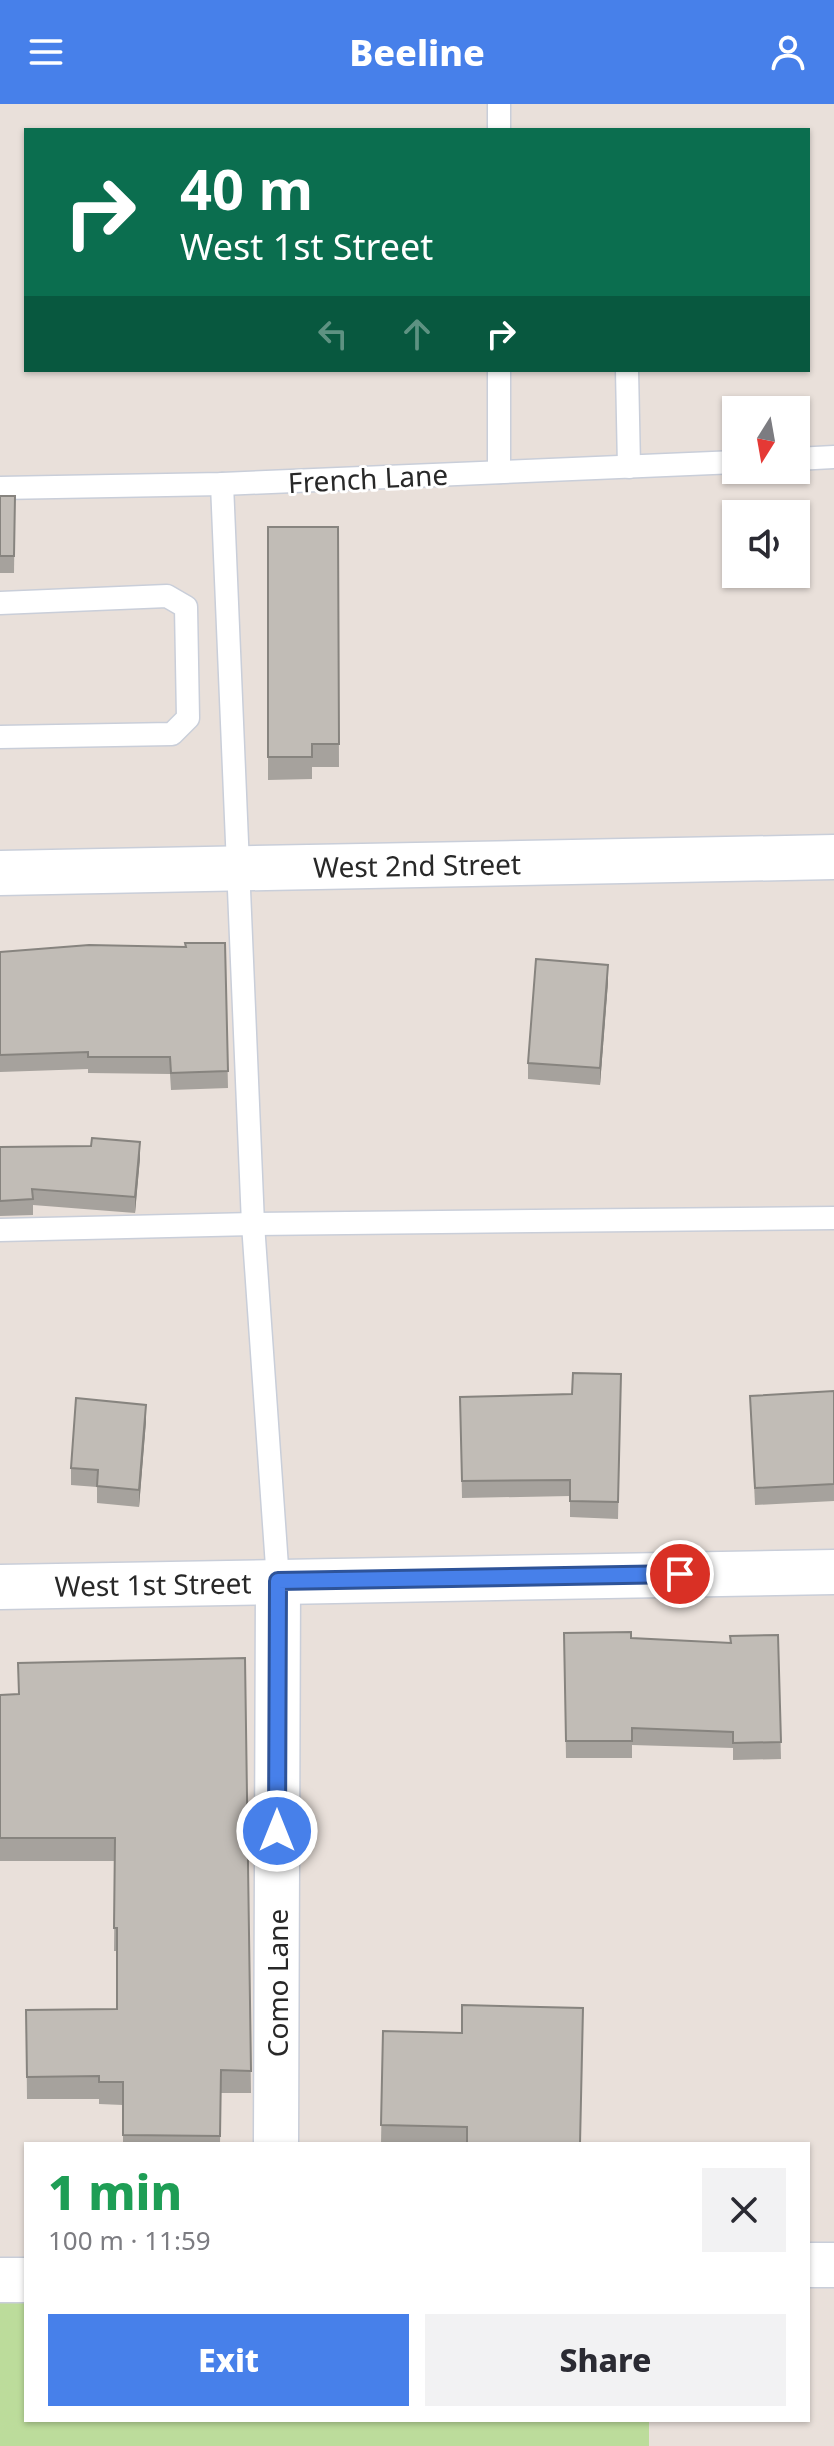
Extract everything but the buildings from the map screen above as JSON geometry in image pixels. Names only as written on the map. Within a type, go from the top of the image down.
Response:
[{"type":"street","name":"West 2nd Street","points":[[0,873],[834,857]]},
{"type":"street","name":"West 1st Street","points":[[0,1587],[834,1572]]},
{"type":"street","name":"Como Lane","points":[[276,2142],[278,1581]]},
{"type":"street","points":[[810,2265],[834,2265]]},
{"type":"street","points":[[0,2280],[24,2280]]},
{"type":"lane","points":[[499,104],[499,128]]},
{"type":"lane","points":[[499,372],[499,472]]},
{"type":"lane","points":[[627,372],[629,467]]},
{"type":"lane","points":[[810,458],[834,457]]},
{"type":"lane","name":"French Lane","points":[[0,488],[222,484],[722,463]]},
{"type":"lane","points":[[222,484],[235,868],[253,1224],[278,1581]]},
{"type":"lane","points":[[0,603],[167,596],[186,607],[188,718],[172,734],[0,737]]},
{"type":"lane","points":[[0,1230],[834,1218]]},
{"type":"green space","points":[[0,2280],[24,2280],[24,2422],[649,2422],[649,2446],[0,2446]]},
{"type":"route","points":[[277,1831],[278,1581],[680,1574]]}]
